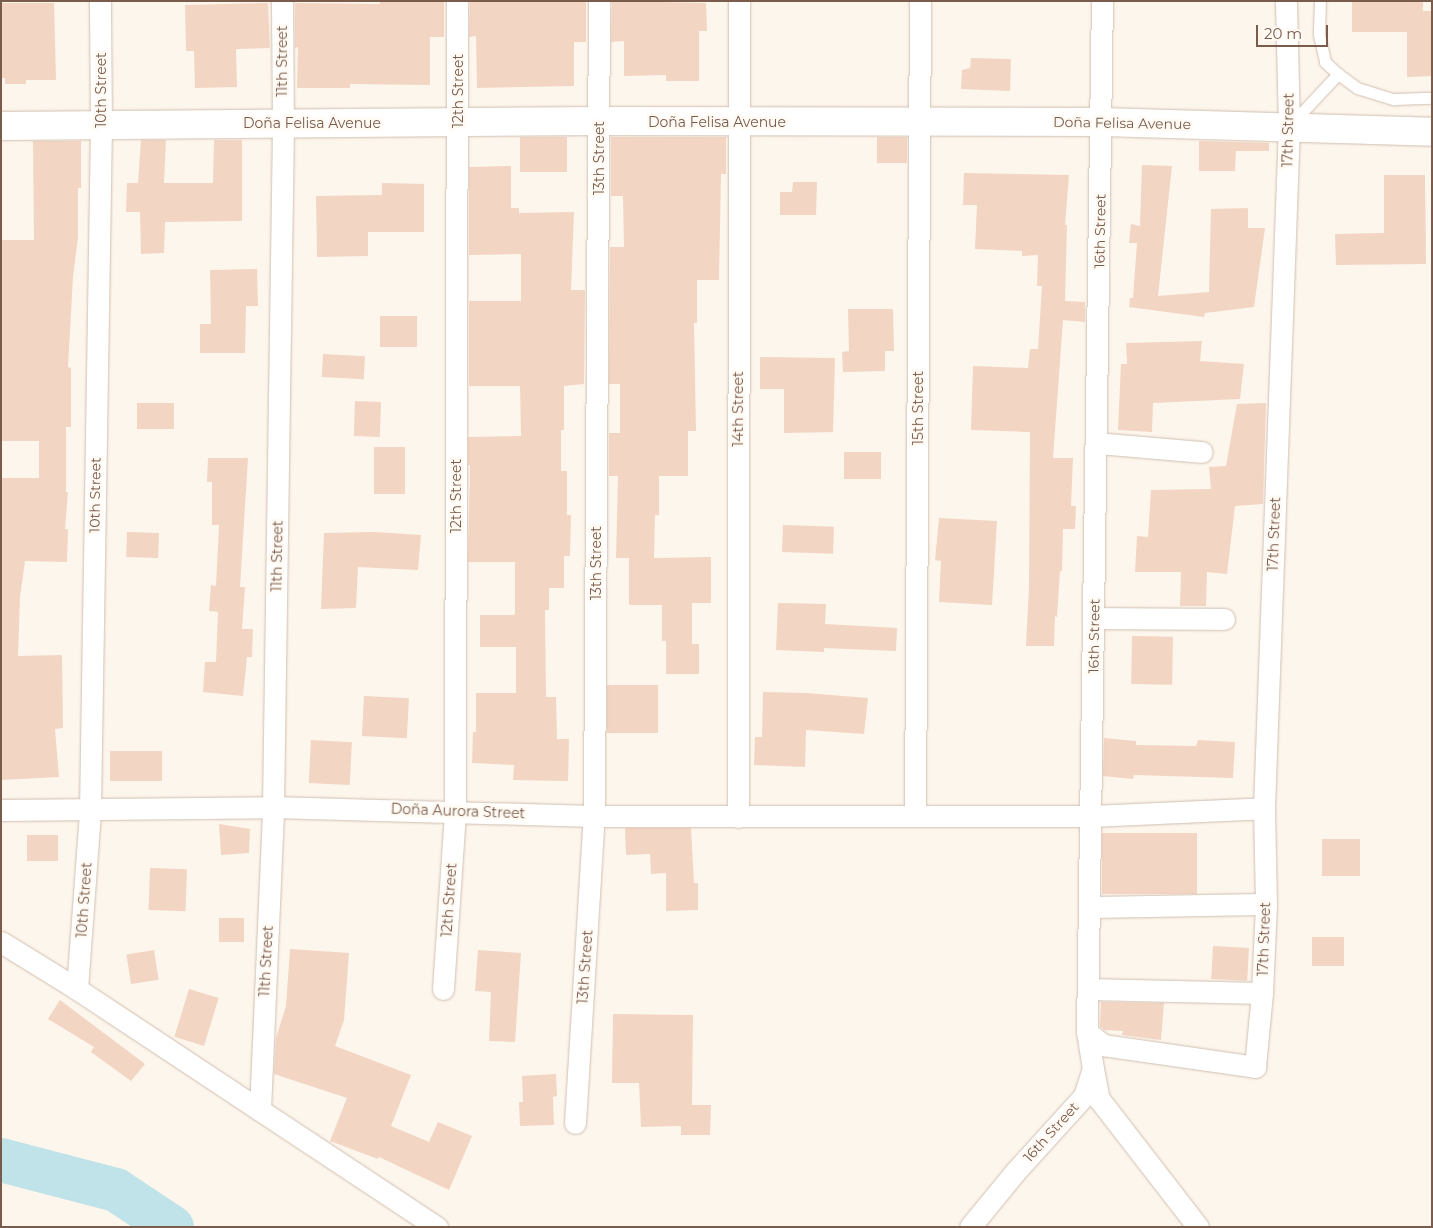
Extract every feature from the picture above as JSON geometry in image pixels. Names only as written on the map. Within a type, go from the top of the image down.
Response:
[{"type":"street","name":"10th Street","points":[[78,989],[90,810],[101,125],[100,1]]},
{"type":"street","name":"11th Street","points":[[260,1110],[273,806],[283,123],[282,1]]},
{"type":"street","name":"12th Street","points":[[443,989],[455,810],[457,1]]},
{"type":"street","name":"13th Street","points":[[575,1124],[594,816],[600,1]]},
{"type":"street","name":"14th Street","points":[[738,817],[740,1]]},
{"type":"street","name":"15th Street","points":[[915,815],[920,1]]},
{"type":"street","name":"16th Street","points":[[970,1227],[1015,1172],[1084,1096],[1093,1069],[1087,1032],[1102,122],[1102,1]]},
{"type":"street","name":"17th Street","points":[[1087,1032],[1103,1045],[1255,1067],[1262,993],[1266,904],[1264,808],[1289,126],[1286,1]]},
{"type":"street","name":"Doña Felisa Avenue","points":[[1,126],[600,121],[1102,122],[1289,126],[1432,132]]},
{"type":"street","points":[[1097,443],[1202,452]]},
{"type":"street","points":[[1094,618],[1224,619]]},
{"type":"street","name":"Doña Aurora Street","points":[[1,810],[273,806],[455,810],[594,816],[738,817],[1091,816],[1264,808]]},
{"type":"street","points":[[1089,907],[1266,904]]},
{"type":"street","points":[[1,942],[78,989],[437,1227]]},
{"type":"street","points":[[1088,989],[1262,993]]},
{"type":"street","points":[[1093,1069],[1099,1099],[1198,1227]]},
{"type":"lane","points":[[1320,1],[1319,35],[1325,62],[1338,74],[1357,88],[1394,99],[1432,98]]},
{"type":"lane","points":[[1289,126],[1338,74]]},
{"type":"building","points":[[470,1],[586,1],[586,42],[574,42],[574,86],[477,88],[476,36],[469,37]]},
{"type":"building","points":[[612,1],[706,3],[707,31],[699,31],[699,81],[666,81],[666,75],[624,76],[624,41],[611,42]]},
{"type":"building","points":[[1352,1],[1423,1],[1423,11],[1432,11],[1432,76],[1407,77],[1407,32],[1352,32]]},
{"type":"building","points":[[380,2],[444,2],[444,37],[430,37],[430,85],[350,84],[350,88],[297,88],[298,47],[295,48],[295,3],[380,4]]},
{"type":"building","points":[[1,3],[54,3],[56,80],[26,80],[26,84],[5,84],[5,78],[1,78]]},
{"type":"building","points":[[268,3],[270,48],[236,49],[237,87],[195,88],[194,51],[186,51],[185,5]]},
{"type":"building","points":[[971,58],[1011,59],[1010,91],[961,89],[962,70],[970,68]]},
{"type":"building","points":[[520,137],[567,137],[567,172],[520,172]]},
{"type":"building","points":[[611,137],[726,137],[726,174],[721,174],[719,280],[697,280],[697,323],[694,323],[696,431],[688,431],[688,476],[659,476],[659,515],[655,515],[654,558],[711,557],[711,603],[692,603],[692,644],[699,644],[699,674],[666,674],[666,641],[662,641],[662,605],[629,605],[629,558],[616,558],[618,476],[609,476],[609,433],[620,433],[620,384],[609,384],[610,247],[624,247],[623,196],[611,196]]},
{"type":"building","points":[[877,137],[907,137],[907,163],[877,163]]},
{"type":"building","points":[[141,140],[166,140],[164,183],[213,183],[214,140],[242,140],[242,221],[165,222],[164,253],[141,254],[140,212],[126,212],[127,183],[138,183]]},
{"type":"building","points":[[33,141],[81,141],[81,188],[78,188],[78,237],[73,277],[68,367],[71,368],[71,427],[66,427],[66,492],[68,492],[65,529],[68,529],[67,562],[25,561],[20,597],[18,656],[62,655],[63,728],[55,729],[59,777],[1,780],[1,478],[39,478],[39,441],[1,441],[1,240],[34,240]]},
{"type":"building","points":[[1199,141],[1269,143],[1269,151],[1236,151],[1235,171],[1199,171]]},
{"type":"building","points":[[1142,165],[1172,166],[1158,296],[1209,292],[1211,209],[1248,208],[1248,228],[1265,228],[1254,307],[1205,313],[1204,317],[1129,307],[1130,298],[1133,298],[1137,243],[1129,243],[1131,224],[1140,226]]},
{"type":"building","points":[[511,166],[511,208],[519,208],[519,213],[574,212],[571,290],[585,290],[584,384],[564,386],[564,430],[561,430],[561,471],[567,471],[567,515],[571,515],[570,556],[564,556],[564,588],[549,588],[549,610],[545,610],[546,697],[556,697],[557,739],[569,739],[568,781],[513,780],[514,765],[472,763],[473,732],[476,732],[476,693],[516,693],[516,647],[480,647],[480,615],[514,615],[515,613],[515,562],[468,562],[470,465],[468,465],[468,437],[521,436],[520,386],[469,386],[469,301],[521,301],[521,254],[469,255],[469,167]]},
{"type":"building","points":[[964,173],[1069,175],[1065,225],[1067,225],[1065,301],[1085,302],[1085,322],[1063,320],[1053,458],[1073,458],[1071,506],[1076,506],[1075,529],[1063,529],[1062,571],[1060,571],[1057,617],[1055,616],[1054,646],[1026,646],[1029,587],[1030,432],[971,430],[973,366],[1028,368],[1030,349],[1038,349],[1042,286],[1037,286],[1038,255],[1022,256],[1022,251],[975,249],[977,205],[963,205]]},
{"type":"building","points":[[1384,175],[1425,175],[1426,264],[1336,265],[1335,234],[1384,233]]},
{"type":"building","points":[[793,182],[817,182],[816,215],[780,215],[780,192],[792,192]]},
{"type":"building","points":[[382,183],[424,184],[424,232],[368,232],[368,256],[317,257],[316,196],[382,195]]},
{"type":"building","points":[[257,269],[258,306],[246,306],[245,353],[200,353],[200,324],[211,324],[210,270]]},
{"type":"building","points":[[848,309],[893,309],[894,351],[885,351],[885,371],[843,372],[842,352],[849,351]]},
{"type":"building","points":[[380,316],[417,316],[417,347],[380,347]]},
{"type":"building","points":[[1202,341],[1200,361],[1244,364],[1240,399],[1153,403],[1152,432],[1118,430],[1121,364],[1127,364],[1126,343]]},
{"type":"building","points":[[323,354],[365,356],[364,379],[322,377]]},
{"type":"building","points":[[760,357],[835,358],[833,432],[784,433],[784,389],[760,389]]},
{"type":"building","points":[[355,401],[381,402],[380,437],[354,436]]},
{"type":"building","points":[[137,403],[174,403],[174,429],[137,429]]},
{"type":"building","points":[[1266,403],[1263,504],[1235,506],[1227,574],[1207,572],[1206,606],[1180,606],[1181,572],[1135,572],[1137,536],[1148,537],[1151,490],[1211,489],[1209,467],[1226,466],[1237,404]]},
{"type":"building","points":[[374,447],[405,447],[405,494],[374,494]]},
{"type":"building","points":[[844,452],[881,452],[881,479],[844,479]]},
{"type":"building","points":[[208,458],[248,458],[240,587],[245,587],[242,629],[253,629],[252,657],[247,657],[243,696],[203,692],[205,662],[216,662],[218,612],[209,611],[211,585],[216,586],[219,525],[212,525],[212,482],[207,482]]},
{"type":"building","points":[[939,518],[997,521],[992,605],[939,602],[941,561],[935,560]]},
{"type":"building","points":[[783,525],[834,527],[833,554],[782,552]]},
{"type":"building","points":[[127,532],[159,533],[158,558],[126,557]]},
{"type":"building","points":[[374,532],[421,535],[418,570],[358,567],[356,608],[321,609],[324,533]]},
{"type":"building","points":[[778,603],[826,604],[825,624],[897,628],[896,651],[824,648],[824,652],[776,650]]},
{"type":"building","points":[[1132,636],[1173,637],[1172,685],[1131,684]]},
{"type":"building","points":[[607,685],[658,685],[658,733],[607,733]]},
{"type":"building","points":[[763,692],[868,698],[864,734],[806,730],[805,767],[754,765],[755,737],[762,737]]},
{"type":"building","points":[[364,696],[409,698],[407,738],[362,736]]},
{"type":"building","points":[[1104,738],[1136,741],[1136,745],[1196,746],[1198,740],[1235,742],[1233,778],[1134,775],[1133,779],[1103,776]]},
{"type":"building","points":[[311,740],[352,742],[350,785],[309,783]]},
{"type":"building","points":[[110,751],[162,751],[162,781],[110,781]]},
{"type":"building","points":[[219,824],[250,829],[249,853],[221,855]]},
{"type":"building","points":[[625,828],[691,828],[694,883],[698,883],[698,910],[666,911],[666,873],[651,874],[650,854],[626,855]]},
{"type":"building","points":[[1102,833],[1197,833],[1197,894],[1102,894]]},
{"type":"building","points":[[27,835],[58,835],[58,861],[27,861]]},
{"type":"building","points":[[1322,839],[1360,839],[1360,876],[1322,876]]},
{"type":"building","points":[[150,868],[187,869],[186,911],[149,910]]},
{"type":"building","points":[[219,918],[244,918],[244,942],[219,942]]},
{"type":"building","points":[[1312,937],[1344,937],[1344,966],[1312,966]]},
{"type":"building","points":[[1213,946],[1249,948],[1247,981],[1211,979]]},
{"type":"building","points":[[290,949],[349,953],[344,1020],[335,1046],[411,1075],[391,1126],[429,1142],[438,1122],[472,1136],[449,1190],[379,1157],[378,1159],[330,1141],[347,1098],[274,1074],[276,1038],[286,1006]]},
{"type":"building","points":[[154,950],[159,980],[131,984],[126,954]]},
{"type":"building","points":[[478,950],[521,953],[515,1042],[489,1041],[491,992],[475,991]]},
{"type":"building","points":[[189,989],[219,998],[204,1046],[174,1037]]},
{"type":"building","points":[[60,1000],[145,1064],[131,1081],[91,1052],[94,1047],[48,1019]]},
{"type":"building","points":[[1101,1002],[1164,1003],[1161,1040],[1122,1035],[1123,1031],[1104,1030],[1100,1026]]},
{"type":"building","points":[[613,1014],[693,1015],[692,1105],[711,1105],[710,1135],[681,1135],[681,1126],[641,1127],[639,1083],[612,1083]]},
{"type":"building","points":[[556,1074],[557,1096],[553,1097],[554,1125],[520,1126],[519,1102],[523,1102],[522,1076]]},
{"type":"waterway","points":[[1,1160],[116,1190],[172,1227]]}]
